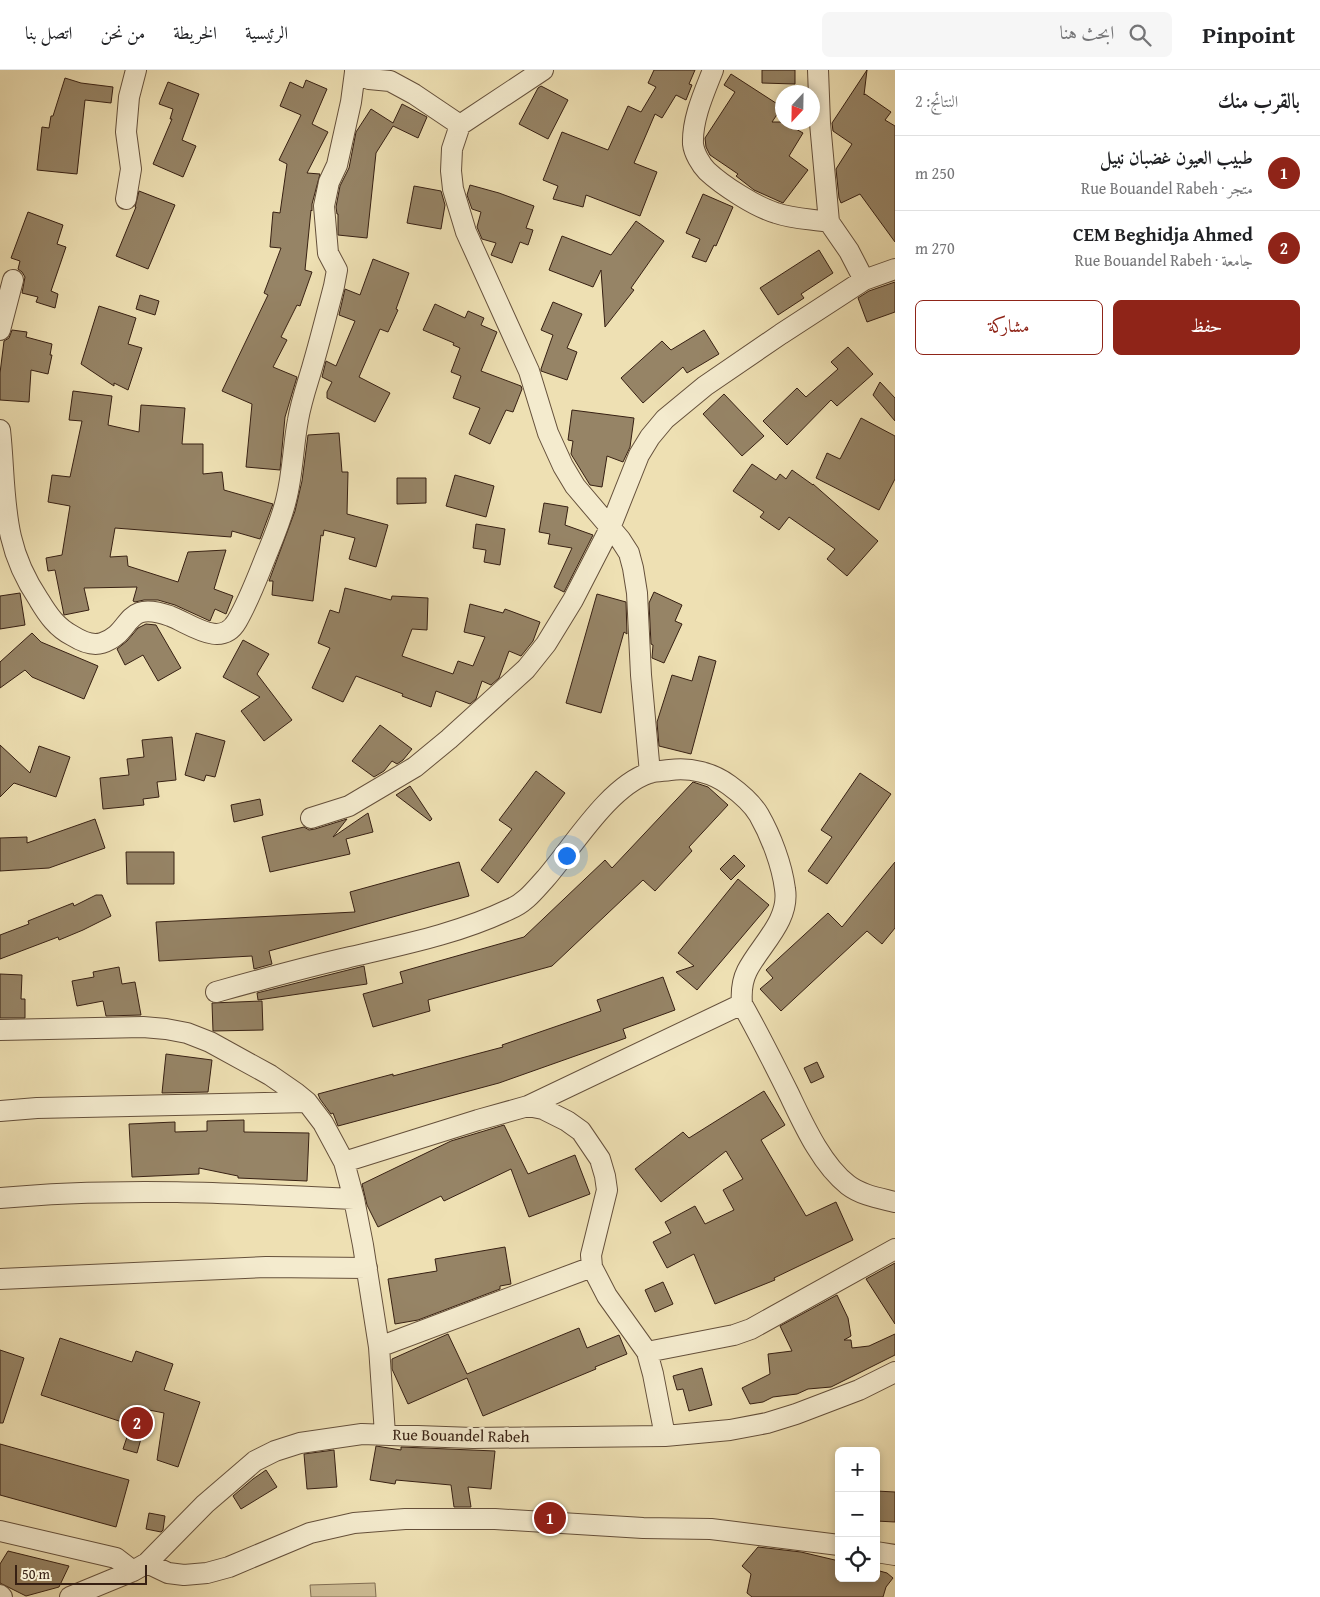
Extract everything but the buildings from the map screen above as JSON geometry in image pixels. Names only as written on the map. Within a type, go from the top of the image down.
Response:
[{"type":"street","points":[[126,199],[131,170],[126,132],[128,97],[136,70]]},
{"type":"street","points":[[543,70],[460,125],[452,149],[451,171],[455,196],[466,232],[529,371],[548,433],[563,466],[576,486],[620,539],[628,553],[633,568],[650,773]]},
{"type":"street","points":[[713,70],[694,128],[693,146],[698,159],[706,171],[756,205],[768,210],[794,218],[829,222]]},
{"type":"street","points":[[818,70],[820,122],[829,222],[849,251],[864,280]]},
{"type":"street","points":[[0,430],[11,537],[18,559],[34,592],[55,623],[68,634],[89,643],[100,644],[110,640],[132,616],[138,612],[145,611],[170,616],[209,634],[218,635],[230,630],[237,621],[252,591],[282,517],[292,474],[298,418],[337,270],[328,253],[324,206],[329,182],[337,165],[351,102],[355,71],[369,79],[390,81],[414,94],[460,125]]},
{"type":"street","points":[[311,818],[349,806],[416,766],[526,669],[546,644],[573,600],[610,528],[639,455],[650,437],[665,419],[705,386],[743,359],[864,280],[895,269]]},
{"type":"street","points":[[0,330],[13,280]]},
{"type":"street","points":[[216,992],[472,926],[513,908],[528,898],[616,794],[639,778],[650,773],[680,768],[704,773],[721,780],[739,793],[758,814],[782,873],[786,892],[781,918],[747,971],[742,985],[742,1004],[803,1122],[826,1161],[850,1187],[895,1202]]},
{"type":"street","points":[[344,1162],[528,1106],[742,1004]]},
{"type":"street","points":[[0,1030],[143,1027],[187,1033],[210,1042],[270,1075],[308,1102],[323,1123],[344,1162],[354,1199],[379,1347],[384,1434]]},
{"type":"street","points":[[0,1111],[37,1108],[308,1102]]},
{"type":"street","points":[[528,1106],[543,1109],[567,1120],[581,1131],[600,1159],[606,1176],[607,1190],[592,1255],[592,1267],[607,1296],[647,1352],[665,1436]]},
{"type":"street","points":[[0,1198],[68,1194],[177,1193],[354,1199]]},
{"type":"street","points":[[647,1352],[724,1337],[751,1328],[895,1248]]},
{"type":"street","points":[[0,1279],[266,1267],[367,1268]]},
{"type":"street","points":[[379,1347],[592,1267]]},
{"type":"street","name":"Rue Bouandel Rabeh","points":[[70,1597],[140,1567],[205,1504],[256,1461],[275,1451],[300,1443],[362,1434],[473,1438],[665,1436],[730,1430],[767,1423],[825,1403],[860,1390],[895,1373]]},
{"type":"street","points":[[0,1531],[116,1558],[140,1567],[184,1575],[207,1573],[229,1567],[310,1533],[345,1524],[389,1519],[495,1519],[643,1528],[711,1528],[835,1544]]},
{"type":"street","points":[[880,1553],[895,1555]]},
{"type":"shaded area","points":[[375,1583],[376,1597],[311,1597],[310,1585]]},
{"type":"place","name":"CEM Beghidja Ahmed","points":[[137,1423]]},
{"type":"place","name":"طبيب العيون غضبان نبيل","points":[[550,1518]]}]
